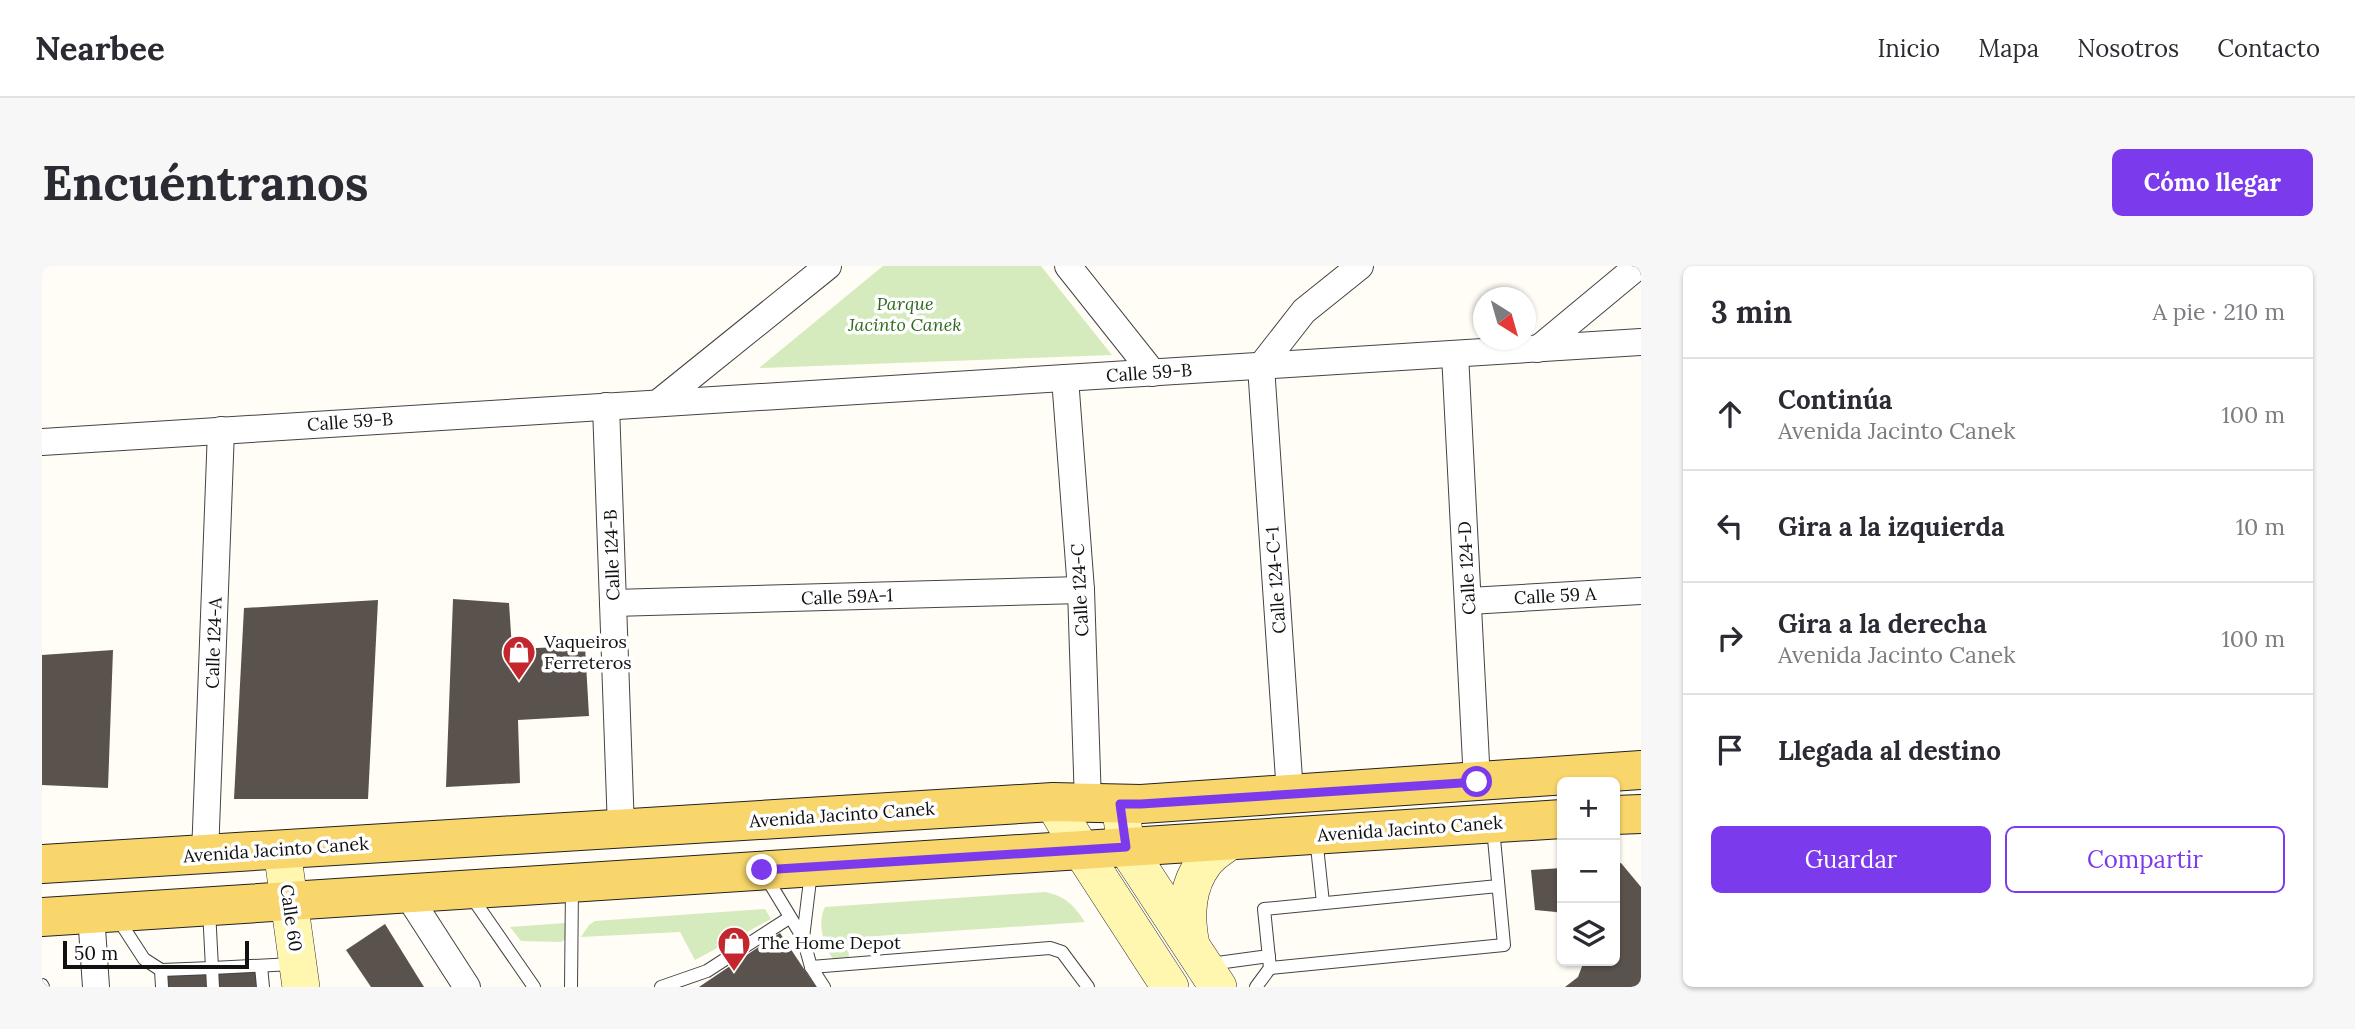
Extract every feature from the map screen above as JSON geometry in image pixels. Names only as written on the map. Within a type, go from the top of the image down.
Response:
[{"type":"main road","name":"Avenida Jacinto Canek","points":[[42,864],[1087,803],[1141,804],[1641,771]]},
{"type":"main road","points":[[1620,815],[1641,814]]},
{"type":"main road","name":"Avenida Jacinto Canek","points":[[42,917],[1557,819]]},
{"type":"street","points":[[658,403],[828,266]]},
{"type":"street","points":[[1261,366],[1304,311],[1360,266]]},
{"type":"street","points":[[1538,349],[1639,266]]},
{"type":"street","points":[[1077,269],[1153,373]]},
{"type":"street","name":"Calle 59-B","points":[[42,442],[1641,342]]},
{"type":"street","name":"Calle 124-D","points":[[1455,354],[1477,782]]},
{"type":"street","name":"Calle 124-C-1","points":[[1261,366],[1290,794]]},
{"type":"street","name":"Calle 124-C","points":[[1065,378],[1081,590],[1087,803]]},
{"type":"street","name":"Calle 124-B","points":[[606,407],[621,829]]},
{"type":"street","name":"Calle 124-A","points":[[205,855],[221,430]]},
{"type":"street","name":"Calle 59A-1","points":[[613,603],[1081,590]]},
{"type":"street","name":"Calle 59 A","points":[[1469,601],[1641,591]]},
{"type":"street","points":[[1087,803],[1126,847],[1204,966]]},
{"type":"street","points":[[1087,803],[1081,850],[1164,984]]},
{"type":"street","points":[[1204,966],[1187,926],[1187,906],[1192,886],[1203,863],[1230,841]]},
{"type":"street","name":"Calle 60","points":[[282,850],[299,975]]},
{"type":"street","points":[[407,894],[459,980]]},
{"type":"street","points":[[96,987],[103,914]]},
{"type":"lane","points":[[1204,966],[1504,945],[1493,823]]},
{"type":"lane","points":[[1316,835],[1323,903]]},
{"type":"lane","points":[[803,938],[812,867]]},
{"type":"lane","points":[[762,870],[803,938],[811,967],[824,987]]},
{"type":"lane","points":[[571,987],[572,883]]},
{"type":"lane","points":[[1256,987],[1269,962],[1264,909],[1498,886]]},
{"type":"lane","points":[[467,890],[534,987]]},
{"type":"lane","points":[[209,906],[213,987]]},
{"type":"lane","points":[[103,914],[144,959],[161,970],[261,966],[299,975]]},
{"type":"lane","points":[[660,987],[707,971],[789,918]]},
{"type":"lane","points":[[811,967],[1050,948],[1062,952],[1088,987]]},
{"type":"lane","points":[[261,966],[263,987]]},
{"type":"lane","points":[[161,970],[162,987]]},
{"type":"green space","name":"Parque Jacinto Canek","points":[[883,266],[1041,266],[1112,355],[759,368]]},
{"type":"green space","points":[[1045,892],[1068,902],[1085,922],[847,938],[849,957],[833,959],[822,933],[821,920],[825,907]]},
{"type":"green space","points":[[765,909],[771,919],[695,960],[680,932],[581,937],[595,921]]},
{"type":"green space","points":[[565,923],[566,939],[561,942],[521,941],[510,927]]},
{"type":"building","name":"Vaqueiros Ferreteros","points":[[453,599],[509,603],[512,649],[585,646],[589,716],[518,720],[520,783],[446,787]]},
{"type":"building","points":[[378,600],[368,799],[234,799],[244,608]]},
{"type":"building","points":[[113,650],[108,788],[42,785],[42,655]]},
{"type":"building","points":[[1620,863],[1641,887],[1641,987],[1565,987],[1578,977],[1582,966],[1620,966]]},
{"type":"building","points":[[1557,868],[1557,912],[1535,910],[1531,870]]},
{"type":"building","points":[[385,924],[424,987],[371,987],[346,950]]},
{"type":"building","points":[[780,933],[816,987],[699,987],[739,960]]},
{"type":"building","points":[[260,969],[261,987],[156,987],[155,975]]},
{"type":"place","name":"Vaqueiros Ferreteros","points":[[519,682]]},
{"type":"place","name":"The Home Depot","points":[[734,973]]},
{"type":"route","points":[[762,870],[1126,847],[1120,804],[1477,782]]}]
